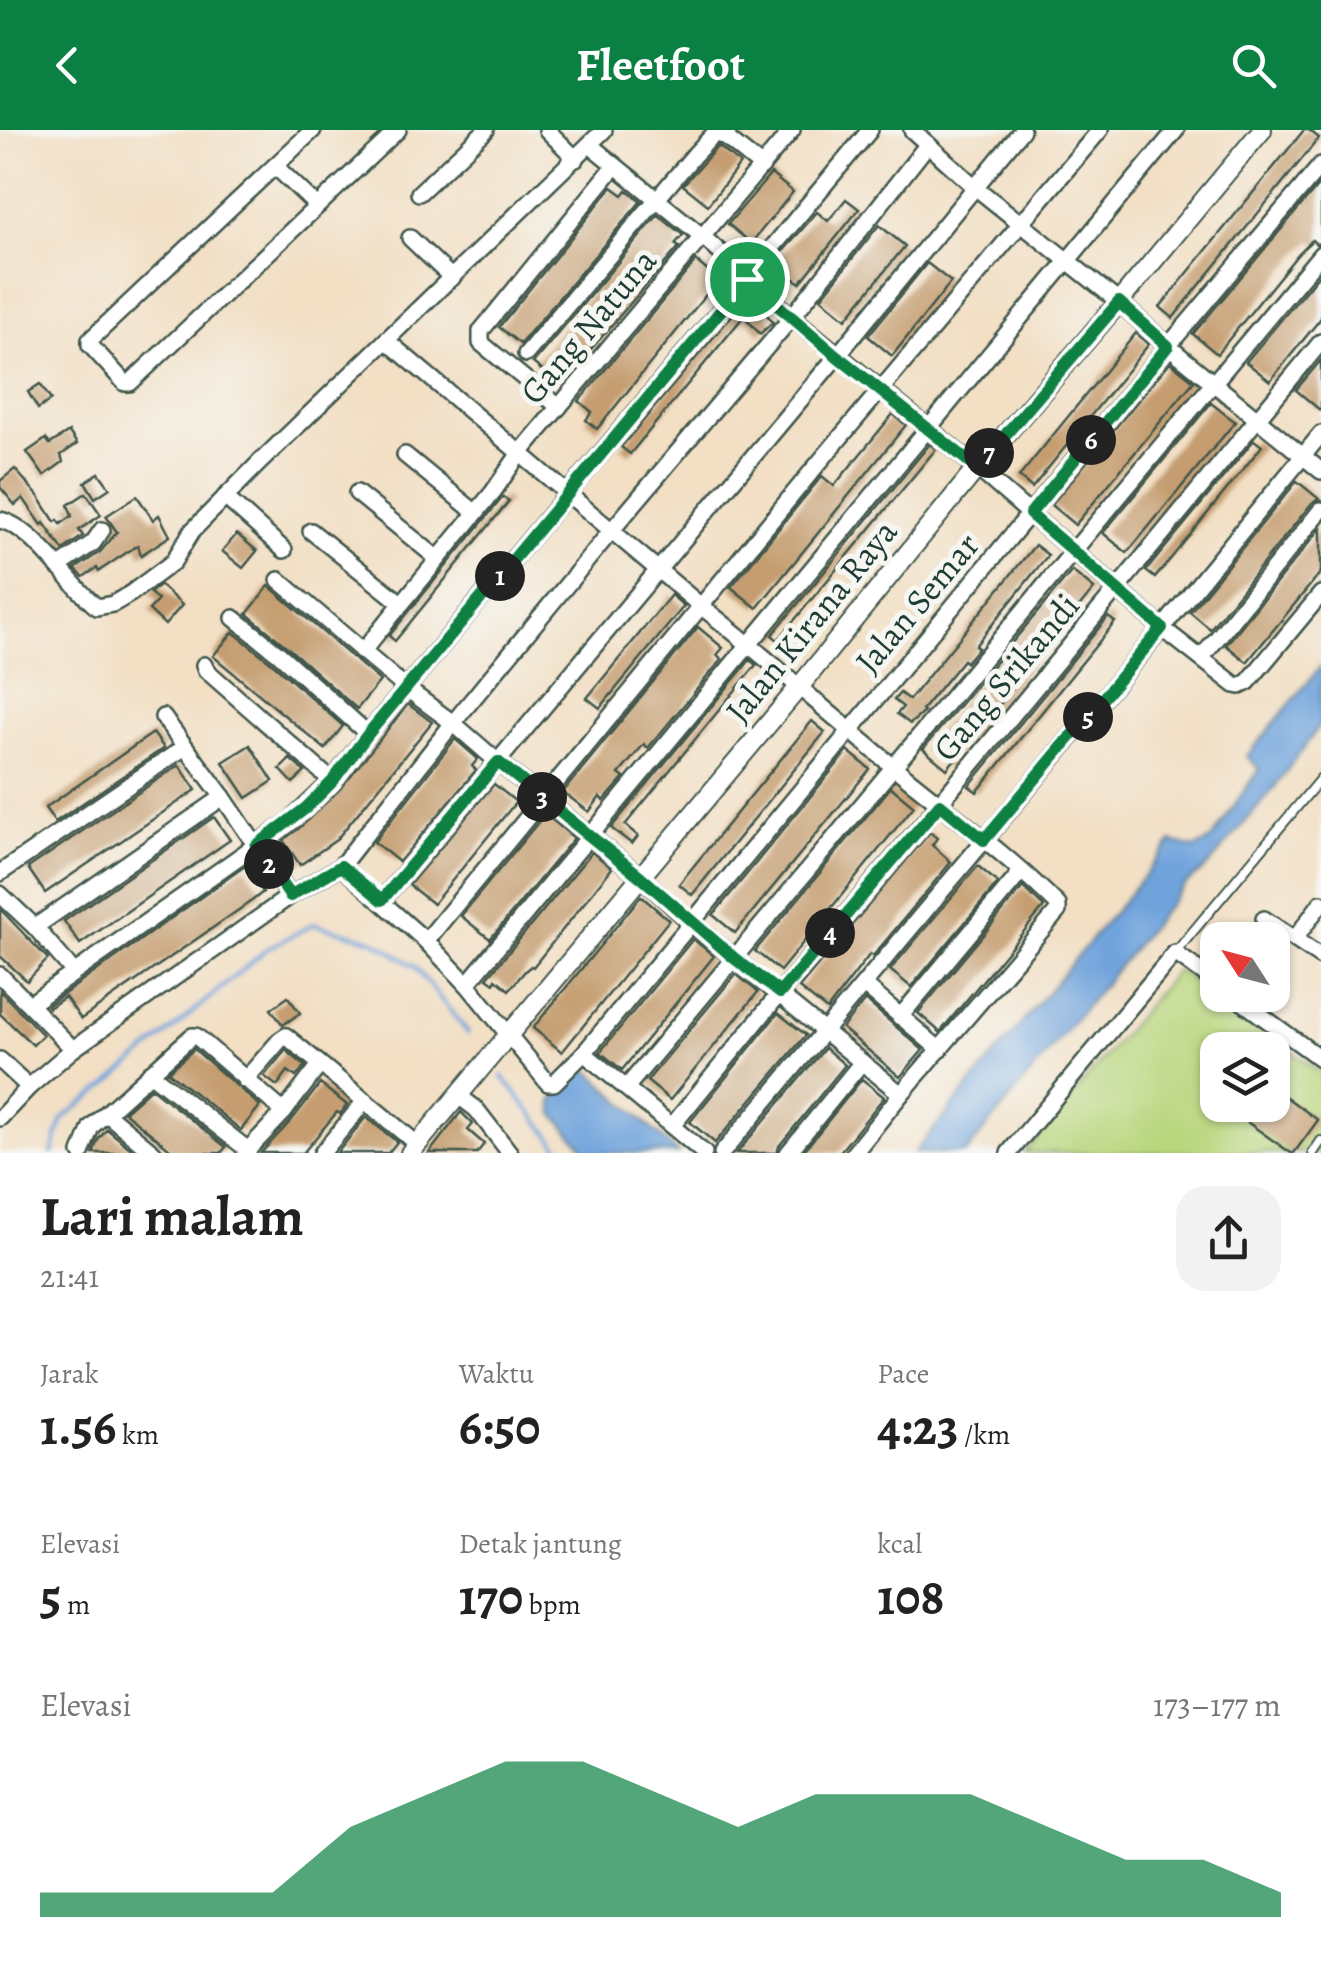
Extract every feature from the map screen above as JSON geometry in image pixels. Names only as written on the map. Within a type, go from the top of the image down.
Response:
[{"type":"street","points":[[314,130],[89,341],[125,383],[130,383],[398,130]]},
{"type":"street","points":[[419,194],[486,130]]},
{"type":"street","points":[[547,130],[576,159]]},
{"type":"street","points":[[0,520],[16,525],[95,605],[114,604],[173,562],[192,531],[225,497],[604,130]]},
{"type":"street","name":"Gang Natuna","points":[[362,652],[559,406],[792,130]]},
{"type":"street","points":[[30,1004],[256,846],[306,808],[332,782],[870,130]]},
{"type":"street","points":[[912,130],[974,187],[1068,260],[1321,472]]},
{"type":"street","points":[[426,942],[812,471],[1100,130]]},
{"type":"street","points":[[467,984],[1176,130]]},
{"type":"street","name":"Jalan Kirana Raya","points":[[414,1149],[1262,130]]},
{"type":"street","points":[[382,900],[837,356],[1017,132]]},
{"type":"street","points":[[526,354],[714,134],[726,133],[762,167]]},
{"type":"street","points":[[0,1118],[73,1050],[290,896],[341,866],[612,530],[792,318],[928,144]]},
{"type":"street","points":[[590,145],[703,237],[837,356],[1235,685],[1244,685],[1321,594]]},
{"type":"street","points":[[1168,346],[1321,165]]},
{"type":"street","points":[[274,166],[317,206]]},
{"type":"street","points":[[559,406],[482,342],[481,331],[614,167]]},
{"type":"street","points":[[410,238],[452,278]]},
{"type":"street","points":[[626,1088],[1321,254]]},
{"type":"street","points":[[387,341],[1057,904],[1058,911],[854,1153]]},
{"type":"street","name":"Gang Srikandi","points":[[672,1126],[1321,342]]},
{"type":"street","name":"Jalan Semar","points":[[509,1035],[548,1083],[558,1080],[584,1053],[1168,346]]},
{"type":"street","points":[[722,1153],[1321,434]]},
{"type":"street","points":[[405,456],[476,513]]},
{"type":"street","points":[[357,492],[438,559]]},
{"type":"street","points":[[225,497],[284,550]]},
{"type":"street","points":[[1202,657],[1321,510]]},
{"type":"street","points":[[58,567],[93,543],[102,530]]},
{"type":"street","points":[[311,531],[401,603]]},
{"type":"street","points":[[279,580],[406,690],[454,723],[901,1094]]},
{"type":"street","points":[[234,618],[368,734]]},
{"type":"street","points":[[204,665],[332,782]]},
{"type":"street","points":[[163,717],[290,896]]},
{"type":"street","points":[[0,873],[185,747]]},
{"type":"street","points":[[34,927],[223,797]]},
{"type":"street","points":[[341,866],[426,942],[509,1035]]},
{"type":"street","points":[[900,1017],[1021,872]]},
{"type":"street","points":[[0,894],[74,972]]},
{"type":"street","points":[[1295,938],[1321,903]]},
{"type":"street","points":[[1264,918],[1321,957]]},
{"type":"street","points":[[1009,1153],[1175,954],[1200,971]]},
{"type":"street","points":[[0,975],[73,1050]]},
{"type":"street","points":[[864,985],[940,1050]]},
{"type":"street","points":[[1256,1012],[1321,1059]]},
{"type":"street","points":[[80,1153],[91,1127],[189,1037],[196,1036],[284,1112]]},
{"type":"street","points":[[246,1080],[284,1036],[365,1101],[414,1149]]},
{"type":"street","points":[[584,1053],[704,1153]]},
{"type":"street","points":[[0,1060],[29,1087]]},
{"type":"street","points":[[788,1153],[862,1062]]},
{"type":"street","points":[[150,1073],[246,1151],[284,1112],[319,1066]]},
{"type":"street","points":[[459,1096],[476,1109],[504,1151]]},
{"type":"street","points":[[322,1153],[365,1101]]},
{"type":"street","points":[[108,1114],[154,1153]]},
{"type":"lane","points":[[1175,954],[1321,778]]},
{"type":"lane","points":[[1312,1153],[1321,1142]]},
{"type":"green space","points":[[1177,970],[1200,986],[1200,1012],[1236,1012],[1264,1032],[1200,1032],[1200,1122],[1290,1122],[1290,1051],[1321,1073],[1321,1153],[1025,1153]]},
{"type":"water","points":[[1321,666],[1321,724],[1274,788],[1209,865],[1185,885],[966,1153],[914,1153],[1172,842],[1195,848],[1211,840],[1259,769],[1247,756]]},
{"type":"water","points":[[577,1068],[587,1069],[678,1153],[588,1153],[554,1114],[552,1102]]},
{"type":"building","points":[[1304,130],[1319,138],[1173,318],[1160,307]]},
{"type":"building","points":[[718,146],[740,164],[708,205],[683,185]]},
{"type":"building","points":[[771,174],[793,192],[751,243],[728,224]]},
{"type":"building","points":[[1321,182],[1321,243],[1312,240],[1298,254],[1217,354],[1193,334]]},
{"type":"building","points":[[612,187],[623,195],[627,190],[641,201],[520,344],[499,327]]},
{"type":"building","points":[[846,199],[859,209],[800,283],[774,262],[817,212],[828,221]]},
{"type":"building","points":[[658,215],[683,235],[675,244],[679,247],[560,385],[533,363]]},
{"type":"building","points":[[879,225],[905,246],[846,319],[821,298]]},
{"type":"building","points":[[696,261],[718,280],[597,429],[586,420],[592,412],[579,401]]},
{"type":"building","points":[[927,263],[951,282],[892,356],[868,336]]},
{"type":"building","points":[[1321,272],[1321,318],[1270,381],[1246,362]]},
{"type":"building","points":[[750,294],[773,322],[760,334],[744,316],[630,454],[621,447]]},
{"type":"building","points":[[1136,333],[1149,344],[1032,488],[1019,477]]},
{"type":"building","points":[[1321,360],[1321,411],[1296,390]]},
{"type":"building","points":[[1170,362],[1194,381],[1075,525],[1051,505]]},
{"type":"building","points":[[40,384],[51,400],[38,409],[28,392]]},
{"type":"building","points":[[1211,403],[1235,422],[1127,553],[1103,533]]},
{"type":"building","points":[[893,414],[906,425],[757,608],[731,587],[822,476],[834,486]]},
{"type":"building","points":[[69,432],[77,444],[61,455],[63,462],[44,476],[27,452],[46,439],[50,444]]},
{"type":"building","points":[[1254,440],[1262,446],[1155,578],[1146,571]]},
{"type":"building","points":[[930,444],[936,449],[778,640],[772,635]]},
{"type":"building","points":[[15,469],[55,522],[61,524],[72,516],[68,505],[86,493],[101,515],[79,530],[83,536],[63,550],[23,498],[15,505],[0,487],[0,481]]},
{"type":"building","points":[[99,473],[110,488],[95,498],[85,482]]},
{"type":"building","points":[[1297,481],[1319,499],[1210,629],[1190,612]]},
{"type":"building","points":[[137,496],[153,520],[159,515],[170,536],[141,555],[138,545],[83,577],[75,569],[100,552],[117,532],[106,516]]},
{"type":"building","points":[[503,497],[509,501],[395,641],[389,636]]},
{"type":"building","points":[[1321,528],[1321,572],[1247,662],[1226,645]]},
{"type":"building","points":[[237,534],[257,551],[243,568],[222,551]]},
{"type":"building","points":[[1035,545],[1048,555],[975,646],[978,648],[966,662],[963,660],[924,712],[910,724],[897,714],[903,707],[894,700],[900,693],[909,700]]},
{"type":"building","points":[[1072,571],[1094,589],[947,769],[923,749]]},
{"type":"building","points":[[160,585],[182,605],[165,625],[149,610],[158,600],[150,593]]},
{"type":"building","points":[[269,586],[380,681],[357,709],[247,614]]},
{"type":"building","points":[[671,595],[684,606],[600,708],[587,698]]},
{"type":"building","points":[[1108,617],[1115,622],[977,792],[969,786]]},
{"type":"building","points":[[698,627],[723,648],[717,655],[722,659],[648,748],[644,744],[619,774],[624,778],[604,801],[600,797],[589,812],[563,792]]},
{"type":"building","points":[[233,632],[343,726],[325,749],[213,656]]},
{"type":"building","points":[[750,660],[756,665],[625,825],[638,836],[632,844],[611,828]]},
{"type":"building","points":[[408,704],[432,722],[336,840],[300,865],[283,840],[340,789]]},
{"type":"building","points":[[812,721],[825,732],[692,895],[679,884]]},
{"type":"building","points":[[153,733],[164,748],[55,822],[45,808]]},
{"type":"building","points":[[455,739],[478,759],[472,766],[476,770],[399,862],[374,842]]},
{"type":"building","points":[[250,745],[273,781],[247,798],[223,762]]},
{"type":"building","points":[[848,751],[870,769],[735,933],[713,915]]},
{"type":"building","points":[[290,759],[305,772],[293,783],[280,769]]},
{"type":"building","points":[[179,765],[196,790],[45,893],[28,868]]},
{"type":"building","points":[[494,784],[516,802],[433,904],[409,885]]},
{"type":"building","points":[[891,787],[914,806],[780,971],[755,951]]},
{"type":"building","points":[[545,814],[574,838],[490,939],[461,916]]},
{"type":"building","points":[[214,817],[230,840],[80,944],[64,921]]},
{"type":"building","points":[[930,832],[937,838],[932,845],[951,862],[873,956],[870,954],[827,1010],[799,988]]},
{"type":"building","points":[[592,852],[612,868],[533,967],[509,990],[496,979],[494,983],[487,978]]},
{"type":"building","points":[[245,866],[263,892],[253,900],[81,1019],[65,997],[47,1006]]},
{"type":"building","points":[[978,866],[998,883],[911,987],[890,970]]},
{"type":"building","points":[[1023,887],[1044,907],[940,1032],[918,1013]]},
{"type":"building","points":[[641,896],[669,920],[562,1052],[533,1028]]},
{"type":"building","points":[[0,909],[48,959],[27,981],[0,956]]},
{"type":"building","points":[[693,939],[714,956],[622,1070],[600,1052]]},
{"type":"building","points":[[736,974],[758,992],[670,1100],[647,1081]]},
{"type":"building","points":[[0,991],[43,1035],[33,1045],[0,1014]]},
{"type":"building","points":[[288,997],[300,1013],[283,1025],[271,1009]]},
{"type":"building","points":[[865,1000],[923,1050],[900,1077],[842,1028]]},
{"type":"building","points":[[778,1013],[806,1035],[715,1143],[690,1122]]},
{"type":"building","points":[[825,1048],[845,1065],[777,1153],[737,1153]]},
{"type":"building","points":[[194,1049],[260,1106],[241,1130],[168,1072]]},
{"type":"building","points":[[286,1050],[305,1066],[296,1077],[288,1071],[277,1086],[264,1076]]},
{"type":"building","points":[[862,1079],[884,1097],[839,1153],[802,1153]]},
{"type":"building","points":[[320,1084],[347,1105],[340,1114],[337,1112],[303,1153],[261,1153],[292,1120]]},
{"type":"building","points":[[151,1088],[226,1147],[221,1153],[175,1153],[124,1112]]},
{"type":"building","points":[[1290,1100],[1318,1120],[1291,1153],[1247,1122],[1290,1122]]},
{"type":"building","points":[[461,1112],[473,1124],[468,1130],[484,1144],[477,1153],[429,1153]]},
{"type":"building","points":[[366,1117],[397,1142],[388,1153],[337,1153]]},
{"type":"building","points":[[107,1129],[136,1153],[93,1153]]},
{"type":"waterway","points":[[52,1153],[63,1118],[268,948],[314,924],[373,940],[414,966],[468,1033]]},
{"type":"waterway","points":[[502,1076],[564,1153]]},
{"type":"route","points":[[747,279],[977,468],[1119,302],[1168,346],[1030,514],[1162,628],[984,840],[940,804],[780,993],[498,762],[382,900],[341,866],[290,896],[256,846],[290,822],[332,782],[747,279]]}]
